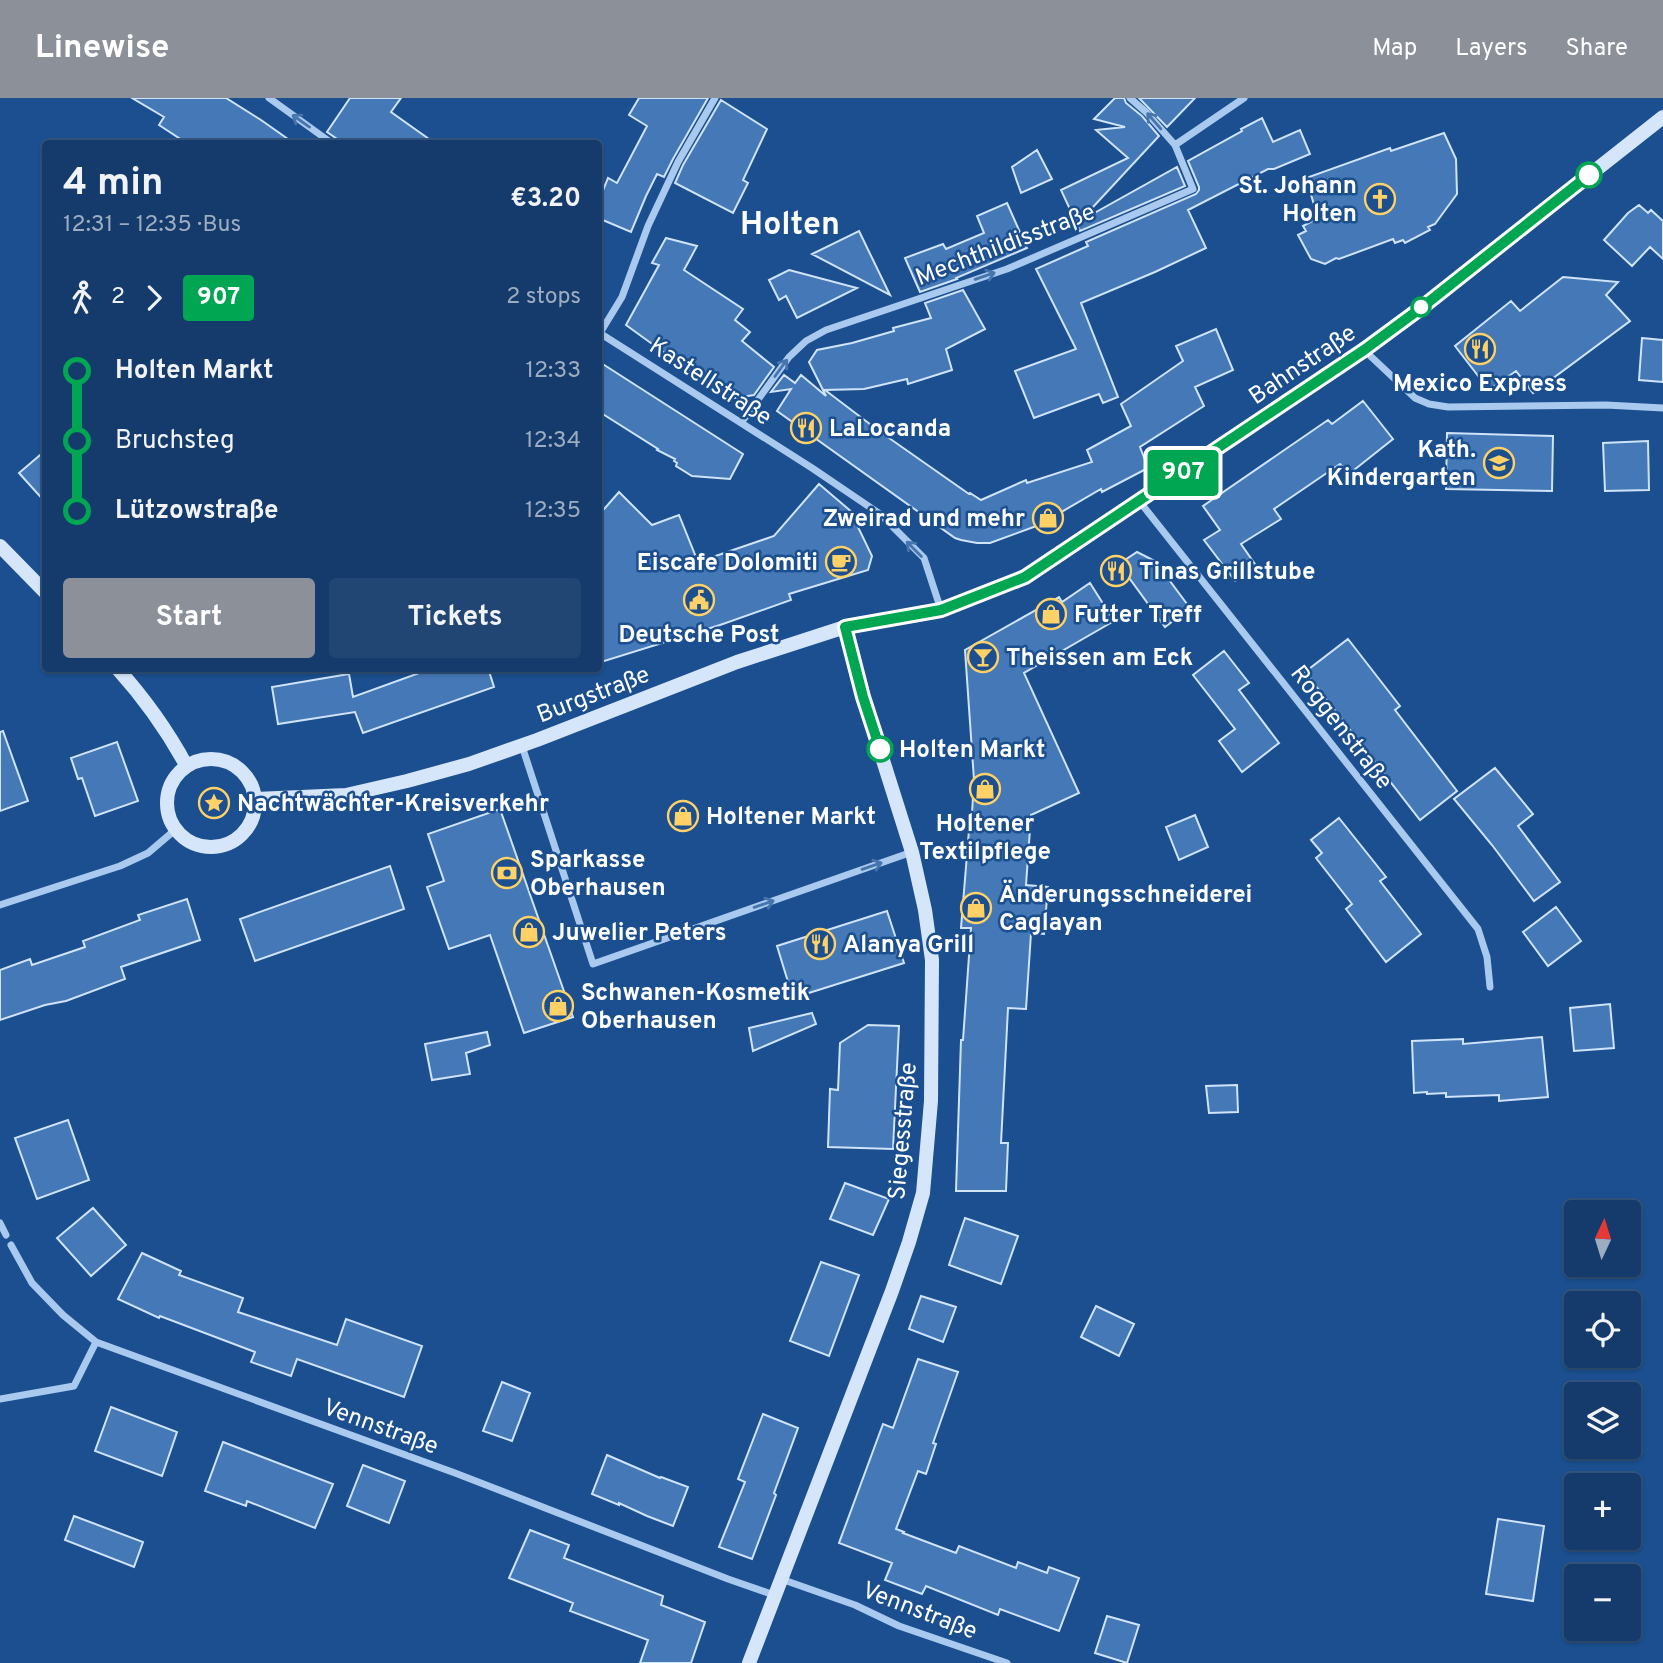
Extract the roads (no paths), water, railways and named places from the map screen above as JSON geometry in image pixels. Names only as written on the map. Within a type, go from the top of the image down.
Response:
[{"type":"main road","name":"Bahnstraße","points":[[941,610],[1025,577],[1364,350],[1663,117]]},
{"type":"main road","points":[[0,546],[42,589]]},
{"type":"main road","name":"Burgstraße","points":[[256,799],[346,794],[457,768],[522,746],[737,662],[845,627],[941,610]]},
{"type":"main road","name":"Siegesstraße","points":[[749,1663],[892,1291],[923,1193],[931,1101],[932,960],[925,910],[912,852],[863,697],[845,627]]},
{"type":"main road","points":[[121,672],[138,691],[170,736],[186,765]]},
{"type":"main road","points":[[218,758],[233,764],[246,775],[256,799],[250,825],[237,839],[219,847],[201,847],[183,839],[172,825],[166,808],[167,791],[174,776],[186,765],[201,759],[218,758]]},
{"type":"street","points":[[269,98],[327,140]]},
{"type":"street","points":[[602,328],[622,298],[648,226],[678,162],[715,98]]},
{"type":"street","points":[[1130,98],[1146,111],[1175,145],[1244,98]]},
{"type":"street","name":"Mechthildisstraße","points":[[741,423],[789,357],[806,341],[826,330],[1007,269],[1193,189],[1175,145]]},
{"type":"street","name":"Kastellstraße","points":[[602,334],[880,514],[923,558],[941,610]]},
{"type":"street","points":[[1364,350],[1415,398],[1429,404],[1448,407],[1606,405],[1663,408]]},
{"type":"street","name":"Roggenstraße","points":[[1140,502],[1478,929],[1487,957],[1490,987]]},
{"type":"street","points":[[522,746],[593,964],[912,852]]},
{"type":"street","points":[[0,905],[120,866],[148,853],[175,830]]},
{"type":"street","points":[[0,1223],[6,1235]]},
{"type":"street","name":"Vennstraße","points":[[11,1245],[32,1283],[63,1315],[96,1342],[454,1473],[774,1595]]},
{"type":"street","points":[[0,1399],[74,1386],[96,1342]]},
{"type":"street","name":"Vennstraße","points":[[780,1579],[855,1605],[899,1626],[1007,1663]]},
{"type":"place","name":"St. Johann Holten","points":[[1380,199]]},
{"type":"place","name":"Mexico Express","points":[[1480,349]]},
{"type":"place","name":"LaLocanda","points":[[806,428]]},
{"type":"place","name":"Kath. Kindergarten","points":[[1499,463]]},
{"type":"place","name":"Zweirad und mehr","points":[[1048,518]]},
{"type":"place","name":"Eiscafe Dolomiti","points":[[841,562]]},
{"type":"place","name":"Tinas Grillstube","points":[[1116,571]]},
{"type":"place","name":"Deutsche Post","points":[[699,600]]},
{"type":"place","name":"Futter Treff","points":[[1051,614]]},
{"type":"place","name":"Theissen am Eck","points":[[983,657]]},
{"type":"place","name":"Holten Markt","points":[[880,749]]},
{"type":"place","name":"Holtener Textilpflege","points":[[985,789]]},
{"type":"place","name":"Nachtwächter-Kreisverkehr","points":[[214,803]]},
{"type":"place","name":"Holtener Markt","points":[[683,816]]},
{"type":"place","name":"Sparkasse Oberhausen","points":[[507,873]]},
{"type":"place","name":"Änderungsschneiderei Caglayan","points":[[976,908]]},
{"type":"place","name":"Juwelier Peters","points":[[529,932]]},
{"type":"place","name":"Alanya Grill","points":[[820,944]]},
{"type":"place","name":"Schwanen-Kosmetik Oberhausen","points":[[558,1006]]},
{"type":"district","name":"Holten","points":[[790,223]]}]
